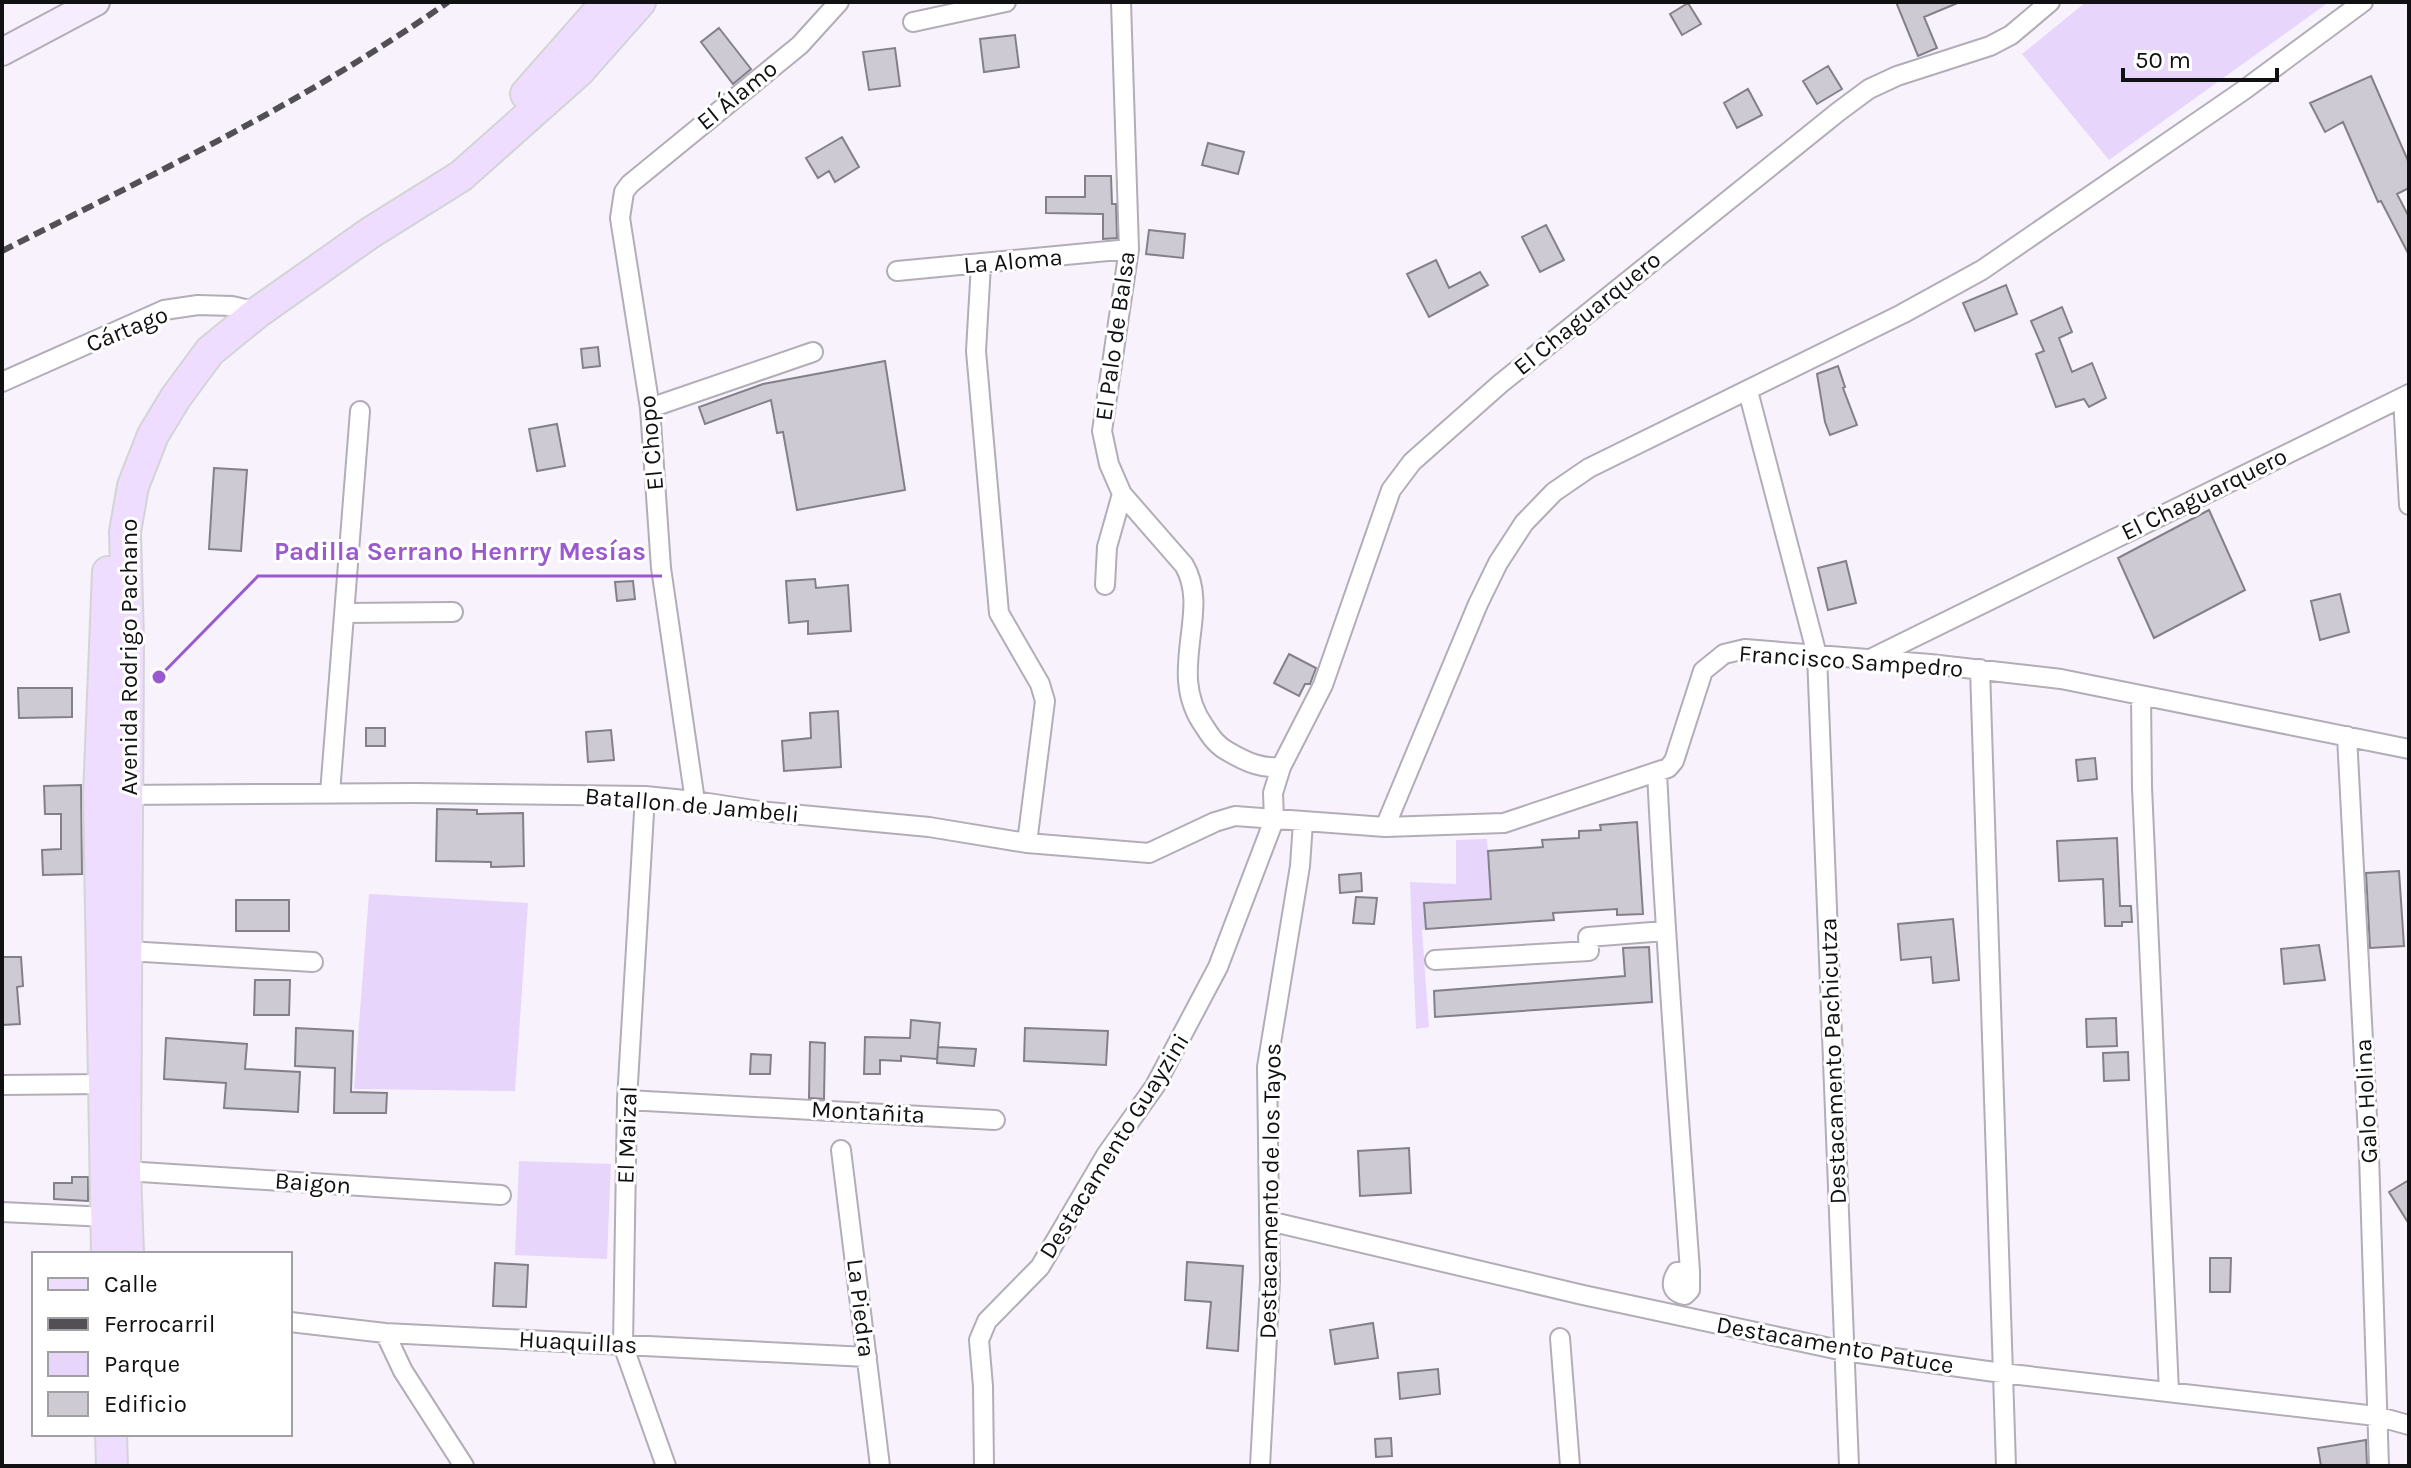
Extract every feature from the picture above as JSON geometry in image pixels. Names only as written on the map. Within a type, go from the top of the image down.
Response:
[{"type":"main road","name":"Avenida Rodrigo Pachano","points":[[121,1233],[104,1084],[114,795],[125,532],[133,486],[153,435],[176,397],[245,309],[447,161],[534,88],[607,2]]},
{"type":"main road","name":"Avenida Rodrigo Pachano","points":[[245,309],[461,176],[579,71],[640,2]]},
{"type":"main road","name":"Avenida Rodrigo Pachano","points":[[108,1252],[121,1233],[125,1171],[127,951],[114,795]]},
{"type":"main road","points":[[121,1233],[146,1252]]},
{"type":"main road","points":[[111,1436],[112,1466]]},
{"type":"main road","points":[[131,1436],[131,1466]]},
{"type":"street","points":[[2,52],[96,2]]},
{"type":"street","name":"El Álamo","points":[[630,184],[800,45],[839,2]]},
{"type":"street","points":[[913,22],[1006,2]]},
{"type":"street","name":"El Palo de Balsa","points":[[1121,2],[1129,249],[1102,431],[1109,464],[1122,494],[1190,575],[1194,588],[1187,654],[1188,688],[1195,714],[1218,746],[1244,761],[1268,768],[1281,767]]},
{"type":"street","name":"El Chaguarquero","points":[[1274,820],[1273,793],[1281,767],[1323,685],[1391,490],[1412,462],[1512,374],[1869,89],[1909,71],[1990,46],[2011,35],[2050,2]]},
{"type":"street","points":[[1385,827],[1498,563],[1524,523],[1554,492],[1589,468],[1902,314],[1982,270],[2244,90],[2363,2]]},
{"type":"street","name":"El Chopo","points":[[630,184],[624,192],[620,218],[650,408],[661,568],[695,801]]},
{"type":"street","name":"La Aloma","points":[[897,271],[1129,249]]},
{"type":"street","points":[[981,264],[976,351],[999,613],[1040,684],[1045,701],[1027,843]]},
{"type":"street","name":"Cártago","points":[[2,382],[164,310],[198,305],[245,309]]},
{"type":"street","points":[[650,408],[813,352]]},
{"type":"street","name":"Destacamento Pachicutza","points":[[1748,391],[1817,655],[1847,1465]]},
{"type":"street","points":[[2406,395],[2409,505]]},
{"type":"street","name":"El Chaguarquero","points":[[1870,659],[2406,395]]},
{"type":"street","points":[[330,793],[360,411]]},
{"type":"street","points":[[1105,585],[1107,547],[1122,494]]},
{"type":"street","points":[[345,613],[453,612]]},
{"type":"street","name":"Francisco Sampedro","points":[[1657,772],[1668,768],[1674,761],[1700,677],[1706,667],[1724,654],[1745,649],[2061,679],[2409,749]]},
{"type":"street","points":[[1980,669],[2006,1466]]},
{"type":"street","points":[[2141,695],[2142,787],[2169,1392]]},
{"type":"street","name":"Galo Holina","points":[[2347,736],[2369,1155],[2379,1466]]},
{"type":"street","points":[[1274,820],[1385,827],[1504,823],[1657,772],[1665,931],[1690,1271]]},
{"type":"street","name":"Batallon de Jambeli","points":[[114,795],[330,793],[645,796],[760,811],[929,827],[1027,843],[1149,853],[1235,816],[1274,820]]},
{"type":"street","name":"El Maizal","points":[[645,796],[627,1100],[623,1345],[666,1466]]},
{"type":"street","name":"Destacamento Guayzini","points":[[984,1466],[979,1340],[982,1330],[987,1321],[1040,1267],[1106,1155],[1155,1086],[1218,967],[1274,820]]},
{"type":"street","name":"Destacamento de los Tayos","points":[[1260,1466],[1270,1281],[1267,1067],[1300,866],[1303,822]]},
{"type":"street","points":[[1435,960],[1589,951],[1588,937],[1665,931]]},
{"type":"street","points":[[127,951],[313,962]]},
{"type":"street","points":[[2,1085],[104,1084]]},
{"type":"street","name":"Montañita","points":[[627,1100],[995,1120]]},
{"type":"street","name":"La Piedra","points":[[841,1150],[880,1466]]},
{"type":"street","name":"Baigon","points":[[125,1171],[501,1195]]},
{"type":"street","points":[[2,1212],[121,1233]]},
{"type":"street","name":"Destacamento Patuce","points":[[1269,1221],[1583,1295],[1844,1351],[2002,1373],[2376,1416],[2409,1425]]},
{"type":"street","name":"Huaquillas","points":[[292,1322],[385,1333],[867,1357]]},
{"type":"street","points":[[385,1333],[403,1371],[464,1466]]},
{"type":"street","points":[[1560,1338],[1570,1466]]},
{"type":"green space","points":[[2086,2],[2329,2],[2109,160],[2022,54]]},
{"type":"green space","points":[[1487,839],[1491,899],[1424,904],[1426,929],[1422,930],[1429,1027],[1416,1029],[1410,882],[1456,884],[1456,840]]},
{"type":"green space","points":[[369,894],[528,903],[515,1091],[354,1089]]},
{"type":"green space","points":[[519,1161],[611,1164],[607,1259],[515,1255]]},
{"type":"building","points":[[1896,2],[1960,2],[1924,17],[1937,48],[1918,56]]},
{"type":"building","points":[[1688,3],[1701,24],[1682,35],[1670,14]]},
{"type":"building","points":[[719,28],[751,69],[733,84],[701,42]]},
{"type":"building","points":[[1015,35],[1019,67],[984,72],[980,39]]},
{"type":"building","points":[[895,48],[900,86],[869,90],[863,52]]},
{"type":"building","points":[[1828,66],[1842,89],[1817,104],[1803,81]]},
{"type":"building","points":[[2371,76],[2409,163],[2409,188],[2397,194],[2409,217],[2409,255],[2381,201],[2378,202],[2343,122],[2325,132],[2310,103]]},
{"type":"building","points":[[1748,89],[1762,115],[1737,128],[1724,103]]},
{"type":"building","points":[[842,137],[859,167],[835,182],[829,171],[818,178],[806,158]]},
{"type":"building","points":[[1208,143],[1244,152],[1238,174],[1202,165]]},
{"type":"building","points":[[1085,176],[1111,176],[1117,238],[1103,239],[1103,214],[1046,213],[1046,197],[1085,197]]},
{"type":"building","points":[[1546,225],[1564,260],[1540,272],[1522,237]]},
{"type":"building","points":[[1149,230],[1185,234],[1183,258],[1146,254]]},
{"type":"building","points":[[1436,260],[1449,288],[1480,272],[1488,285],[1429,317],[1407,274]]},
{"type":"building","points":[[2006,285],[2017,314],[1975,331],[1963,303]]},
{"type":"building","points":[[2062,307],[2072,332],[2059,338],[2072,372],[2092,363],[2106,398],[2089,407],[2084,399],[2056,407],[2036,354],[2044,351],[2031,321]]},
{"type":"building","points":[[598,347],[600,366],[583,368],[581,349]]},
{"type":"building","points":[[885,361],[905,490],[797,510],[783,432],[777,433],[771,400],[705,424],[699,407],[763,384]]},
{"type":"building","points":[[1838,366],[1857,425],[1830,435],[1817,374]]},
{"type":"building","points":[[557,424],[565,466],[537,471],[529,429]]},
{"type":"building","points":[[214,468],[247,470],[241,551],[209,549]]},
{"type":"building","points":[[2209,510],[2245,590],[2154,638],[2118,558]]},
{"type":"building","points":[[1846,561],[1856,603],[1828,610],[1818,568]]},
{"type":"building","points":[[815,579],[816,588],[848,585],[851,631],[808,634],[808,621],[789,623],[786,581]]},
{"type":"building","points":[[633,581],[635,599],[617,601],[615,582]]},
{"type":"building","points":[[2340,594],[2349,632],[2320,640],[2311,601]]},
{"type":"building","points":[[1289,654],[1316,668],[1310,684],[1305,684],[1299,696],[1274,683]]},
{"type":"building","points":[[18,688],[72,688],[72,717],[19,718]]},
{"type":"building","points":[[838,711],[841,767],[784,771],[782,741],[811,738],[810,713]]},
{"type":"building","points":[[366,728],[385,728],[385,746],[366,746]]},
{"type":"building","points":[[611,730],[614,760],[588,762],[586,732]]},
{"type":"building","points":[[2095,758],[2097,779],[2078,781],[2076,760]]},
{"type":"building","points":[[81,785],[82,874],[43,875],[42,850],[61,849],[61,814],[45,814],[44,786]]},
{"type":"building","points":[[437,809],[477,810],[477,814],[523,813],[524,866],[491,867],[491,862],[436,861]]},
{"type":"building","points":[[1637,822],[1643,914],[1617,915],[1617,909],[1553,913],[1554,920],[1426,929],[1424,903],[1491,899],[1488,851],[1543,847],[1542,840],[1579,838],[1579,831],[1601,830],[1600,825]]},
{"type":"building","points":[[2117,838],[2120,906],[2131,906],[2132,922],[2122,922],[2122,926],[2105,926],[2103,879],[2059,881],[2057,841]]},
{"type":"building","points":[[2399,871],[2404,946],[2370,948],[2366,873]]},
{"type":"building","points":[[1361,873],[1362,891],[1340,893],[1339,875]]},
{"type":"building","points":[[1356,897],[1377,898],[1374,924],[1353,923]]},
{"type":"building","points":[[236,900],[289,900],[289,931],[236,931]]},
{"type":"building","points":[[1953,919],[1959,980],[1933,983],[1931,957],[1901,960],[1898,924]]},
{"type":"building","points":[[2319,945],[2325,980],[2284,984],[2281,949]]},
{"type":"building","points":[[1649,947],[1652,1002],[1435,1017],[1434,991],[1625,976],[1623,948]]},
{"type":"building","points":[[2,957],[21,957],[23,986],[17,987],[20,1024],[2,1025]]},
{"type":"building","points":[[255,980],[290,980],[289,1015],[254,1015]]},
{"type":"building","points":[[2116,1018],[2117,1046],[2087,1047],[2086,1019]]},
{"type":"building","points":[[911,1020],[940,1023],[937,1059],[901,1056],[901,1061],[880,1060],[880,1074],[864,1074],[865,1037],[910,1038]]},
{"type":"building","points":[[296,1028],[353,1031],[351,1092],[387,1093],[386,1113],[334,1113],[335,1068],[295,1066]]},
{"type":"building","points":[[1025,1028],[1108,1031],[1106,1065],[1024,1061]]},
{"type":"building","points":[[166,1038],[247,1044],[245,1069],[300,1072],[298,1112],[224,1108],[226,1083],[164,1079]]},
{"type":"building","points":[[810,1042],[825,1043],[824,1099],[809,1098]]},
{"type":"building","points":[[938,1047],[976,1049],[974,1066],[937,1063]]},
{"type":"building","points":[[2128,1052],[2129,1080],[2104,1081],[2103,1053]]},
{"type":"building","points":[[751,1054],[771,1055],[770,1074],[750,1074]]},
{"type":"building","points":[[1409,1148],[1411,1193],[1360,1196],[1358,1151]]},
{"type":"building","points":[[72,1177],[88,1177],[88,1201],[54,1199],[54,1183],[72,1183]]},
{"type":"building","points":[[2409,1180],[2409,1224],[2389,1192]]},
{"type":"building","points":[[2210,1258],[2231,1258],[2230,1292],[2210,1292]]},
{"type":"building","points":[[1187,1262],[1243,1266],[1238,1351],[1207,1348],[1211,1302],[1185,1300]]},
{"type":"building","points":[[495,1263],[528,1265],[526,1307],[493,1306]]},
{"type":"building","points":[[1373,1323],[1378,1358],[1335,1364],[1330,1330]]},
{"type":"building","points":[[1438,1369],[1440,1394],[1400,1399],[1398,1373]]},
{"type":"building","points":[[1391,1438],[1392,1456],[1376,1457],[1375,1439]]},
{"type":"building","points":[[2366,1440],[2367,1466],[2321,1466],[2318,1448]]},
{"type":"railway","points":[[2,251],[286,104],[448,2]]},
{"type":"place","name":"Padilla Serrano Henrry Mesías","points":[[159,677]]}]
